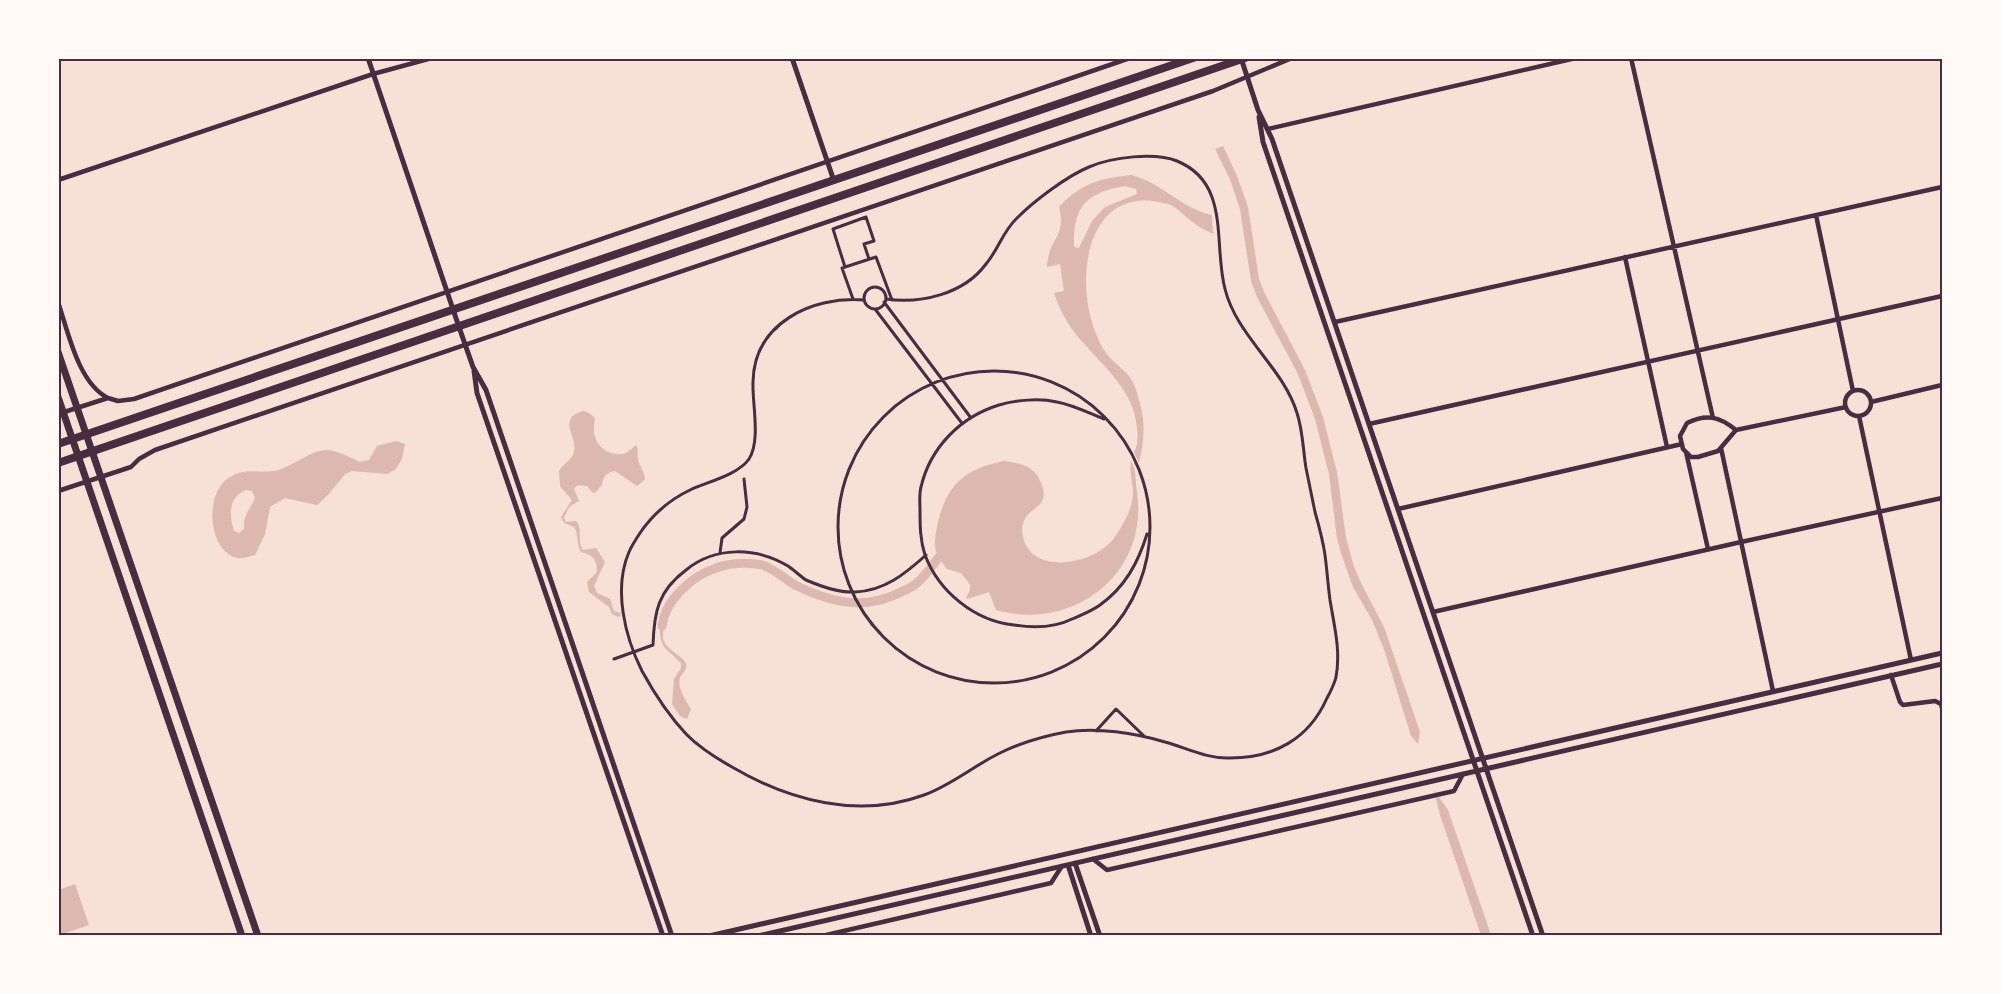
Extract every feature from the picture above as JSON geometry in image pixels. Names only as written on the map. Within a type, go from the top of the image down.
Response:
[{"type":"highway","points":[[58,444],[1193,58]]},
{"type":"highway","points":[[58,463],[1242,59]]},
{"type":"main road","points":[[58,352],[258,936]]},
{"type":"main road","points":[[58,397],[61,414],[73,439],[242,936]]},
{"type":"street","points":[[368,58],[465,345],[473,367],[486,390],[672,936]]},
{"type":"street","points":[[58,180],[373,74],[432,58]]},
{"type":"street","points":[[792,58],[834,181]]},
{"type":"street","points":[[58,302],[83,372],[91,386],[108,398],[118,401],[134,399],[1130,58]]},
{"type":"street","points":[[58,491],[130,467],[155,450],[1213,91],[1292,58]]},
{"type":"street","points":[[1268,129],[1576,58]]},
{"type":"street","points":[[1631,58],[1713,418]]},
{"type":"street","points":[[1242,59],[1258,110],[1268,129],[1335,322],[1543,936]]},
{"type":"street","points":[[1258,110],[1263,142],[1533,936]]},
{"type":"street","points":[[864,300],[832,300],[807,308],[783,321],[768,335],[756,354],[753,381],[755,434],[749,458],[732,472],[686,492],[657,511],[642,529],[628,553],[623,575],[623,607],[633,652],[647,680],[666,709],[689,737],[754,780],[789,795],[827,804],[881,805],[926,795],[1003,752],[1044,736],[1077,730],[1125,733],[1167,742],[1197,754],[1228,759],[1271,752],[1302,735],[1321,713],[1335,680],[1338,645],[1325,553],[1306,467],[1302,428],[1293,399],[1240,324],[1225,292],[1216,210],[1212,193],[1203,180],[1179,162],[1154,157],[1119,159],[1089,167],[1041,196],[1011,223],[984,268],[960,287],[925,298],[885,300]]},
{"type":"street","points":[[1335,322],[1942,187]]},
{"type":"street","points":[[1816,215],[1853,391]]},
{"type":"street","points":[[845,267],[833,229],[866,217],[874,241],[864,244],[869,259]]},
{"type":"street","points":[[853,299],[842,268],[876,257],[891,300]]},
{"type":"street","points":[[1625,257],[1667,447]]},
{"type":"street","points":[[962,423],[875,309],[868,307],[864,300],[865,293],[870,288],[878,287],[884,292],[885,300],[971,418]]},
{"type":"street","points":[[1369,424],[1942,296]]},
{"type":"street","points":[[875,309],[882,306],[885,300]]},
{"type":"street","points":[[473,367],[477,393],[663,936]]},
{"type":"street","points":[[998,369],[1026,374],[1076,393],[1096,408],[1106,420],[1124,442],[1140,470],[1149,526],[1146,564],[1135,594],[1116,629],[1096,647],[1054,670],[1028,678],[978,682],[956,678],[928,668],[906,657],[870,623],[847,580],[839,547],[840,507],[844,482],[854,457],[868,433],[892,409],[924,387],[943,380],[964,373],[998,369]]},
{"type":"street","points":[[1871,402],[1942,385]]},
{"type":"street","points":[[1859,416],[1849,412],[1846,407],[1847,397],[1853,391],[1862,391],[1871,402]]},
{"type":"street","points":[[61,414],[108,398]]},
{"type":"street","points":[[1106,420],[1056,402],[1014,401],[985,409],[962,423],[933,454],[920,488],[920,530],[926,555],[934,572],[954,597],[973,613],[1003,624],[1032,627],[1063,624],[1100,606],[1123,584],[1136,565],[1149,526]]},
{"type":"street","points":[[1859,416],[1868,411],[1871,402]]},
{"type":"street","points":[[1686,452],[1691,457],[1709,454],[1721,448],[1736,430],[1846,407]]},
{"type":"street","points":[[1859,416],[1911,660]]},
{"type":"street","points":[[1708,549],[1686,452],[1680,436],[1687,423],[1692,420],[1713,418],[1724,420],[1736,430]]},
{"type":"street","points":[[1398,509],[1682,444]]},
{"type":"street","points":[[1721,448],[1773,691]]},
{"type":"street","points":[[720,554],[722,538],[744,519],[747,507],[744,479]]},
{"type":"street","points":[[1433,612],[1942,498]]},
{"type":"street","points":[[614,659],[653,645],[654,621],[660,598],[678,576],[699,561],[735,550],[765,556],[787,566],[806,579],[832,589],[854,593],[882,587],[904,575],[926,555]]},
{"type":"street","points":[[709,936],[1942,652]]},
{"type":"street","points":[[758,936],[1942,664]]},
{"type":"street","points":[[1891,675],[1903,705],[1935,701],[1941,704],[1942,708]]},
{"type":"street","points":[[1096,731],[1116,709],[1146,738]]},
{"type":"street","points":[[1093,859],[1107,870],[1454,791],[1463,774]]},
{"type":"street","points":[[1075,863],[1100,936]]},
{"type":"street","points":[[822,936],[1051,883],[1065,866]]},
{"type":"street","points":[[1065,866],[1091,936]]},
{"type":"shaded area","points":[[1223,146],[1248,207],[1259,279],[1305,370],[1323,417],[1337,472],[1346,538],[1354,567],[1384,627],[1420,732],[1418,744],[1411,736],[1384,649],[1372,620],[1353,587],[1342,556],[1337,539],[1329,474],[1315,419],[1298,374],[1257,297],[1251,281],[1240,209],[1230,179],[1215,149]]},
{"type":"shaded area","points":[[1131,175],[1142,178],[1191,207],[1212,215],[1213,234],[1195,224],[1171,205],[1140,201],[1119,207],[1103,221],[1092,241],[1087,264],[1086,289],[1090,314],[1103,348],[1129,376],[1136,389],[1143,424],[1139,463],[1134,452],[1137,429],[1129,399],[1121,386],[1079,338],[1063,314],[1054,293],[1064,291],[1060,264],[1047,267],[1050,250],[1061,225],[1059,207],[1083,187]],"holes":[[[1125,186],[1136,189],[1137,194],[1105,207],[1092,221],[1079,248],[1074,247],[1076,222],[1084,204],[1091,198],[1111,189]]]},
{"type":"shaded area","points":[[583,411],[595,418],[595,437],[603,449],[621,454],[636,445],[638,460],[645,479],[637,486],[615,471],[606,475],[602,485],[595,493],[587,486],[578,485],[574,489],[579,501],[569,507],[564,518],[566,522],[576,521],[578,524],[583,550],[596,548],[605,562],[594,586],[597,593],[610,599],[614,611],[620,613],[621,616],[618,617],[589,592],[587,582],[597,572],[595,561],[591,556],[581,552],[574,527],[564,523],[561,517],[572,500],[560,486],[559,471],[574,452],[569,424],[571,419],[575,414]]},
{"type":"shaded area","points":[[396,441],[405,444],[402,459],[396,469],[387,474],[352,471],[345,474],[317,505],[285,498],[270,507],[265,534],[255,555],[237,558],[227,553],[220,545],[213,522],[215,498],[219,488],[233,475],[279,470],[325,450],[338,452],[360,462],[369,460],[377,446]],"holes":[[[246,490],[252,491],[255,498],[246,516],[244,529],[239,533],[234,531],[231,507],[240,493]]]},
{"type":"shaded area","points":[[1004,461],[1031,469],[1038,477],[1044,493],[1043,500],[1029,514],[1022,526],[1023,537],[1028,548],[1036,556],[1046,561],[1070,562],[1094,554],[1107,546],[1116,536],[1132,502],[1131,461],[1136,476],[1138,522],[1131,548],[1118,571],[1100,590],[1078,604],[1052,612],[1025,615],[996,610],[989,592],[967,599],[970,590],[968,582],[961,573],[947,569],[938,556],[935,543],[938,522],[947,497],[953,488],[960,480],[979,468]]},
{"type":"shaded area","points":[[659,626],[663,627],[663,638],[666,645],[683,659],[686,665],[679,682],[682,695],[691,709],[687,719],[680,716],[672,704],[674,679],[681,668],[681,663],[664,647]]},
{"type":"shaded area","points":[[1434,790],[1448,810],[1491,935],[1481,935],[1440,815]]},
{"type":"shaded area","points":[[75,884],[89,925],[59,935],[59,890]]},
{"type":"waterway","points":[[662,626],[668,607],[681,590],[698,577],[721,566],[762,565],[810,592],[837,600],[863,603],[889,597],[911,587],[924,576],[939,557]]}]
